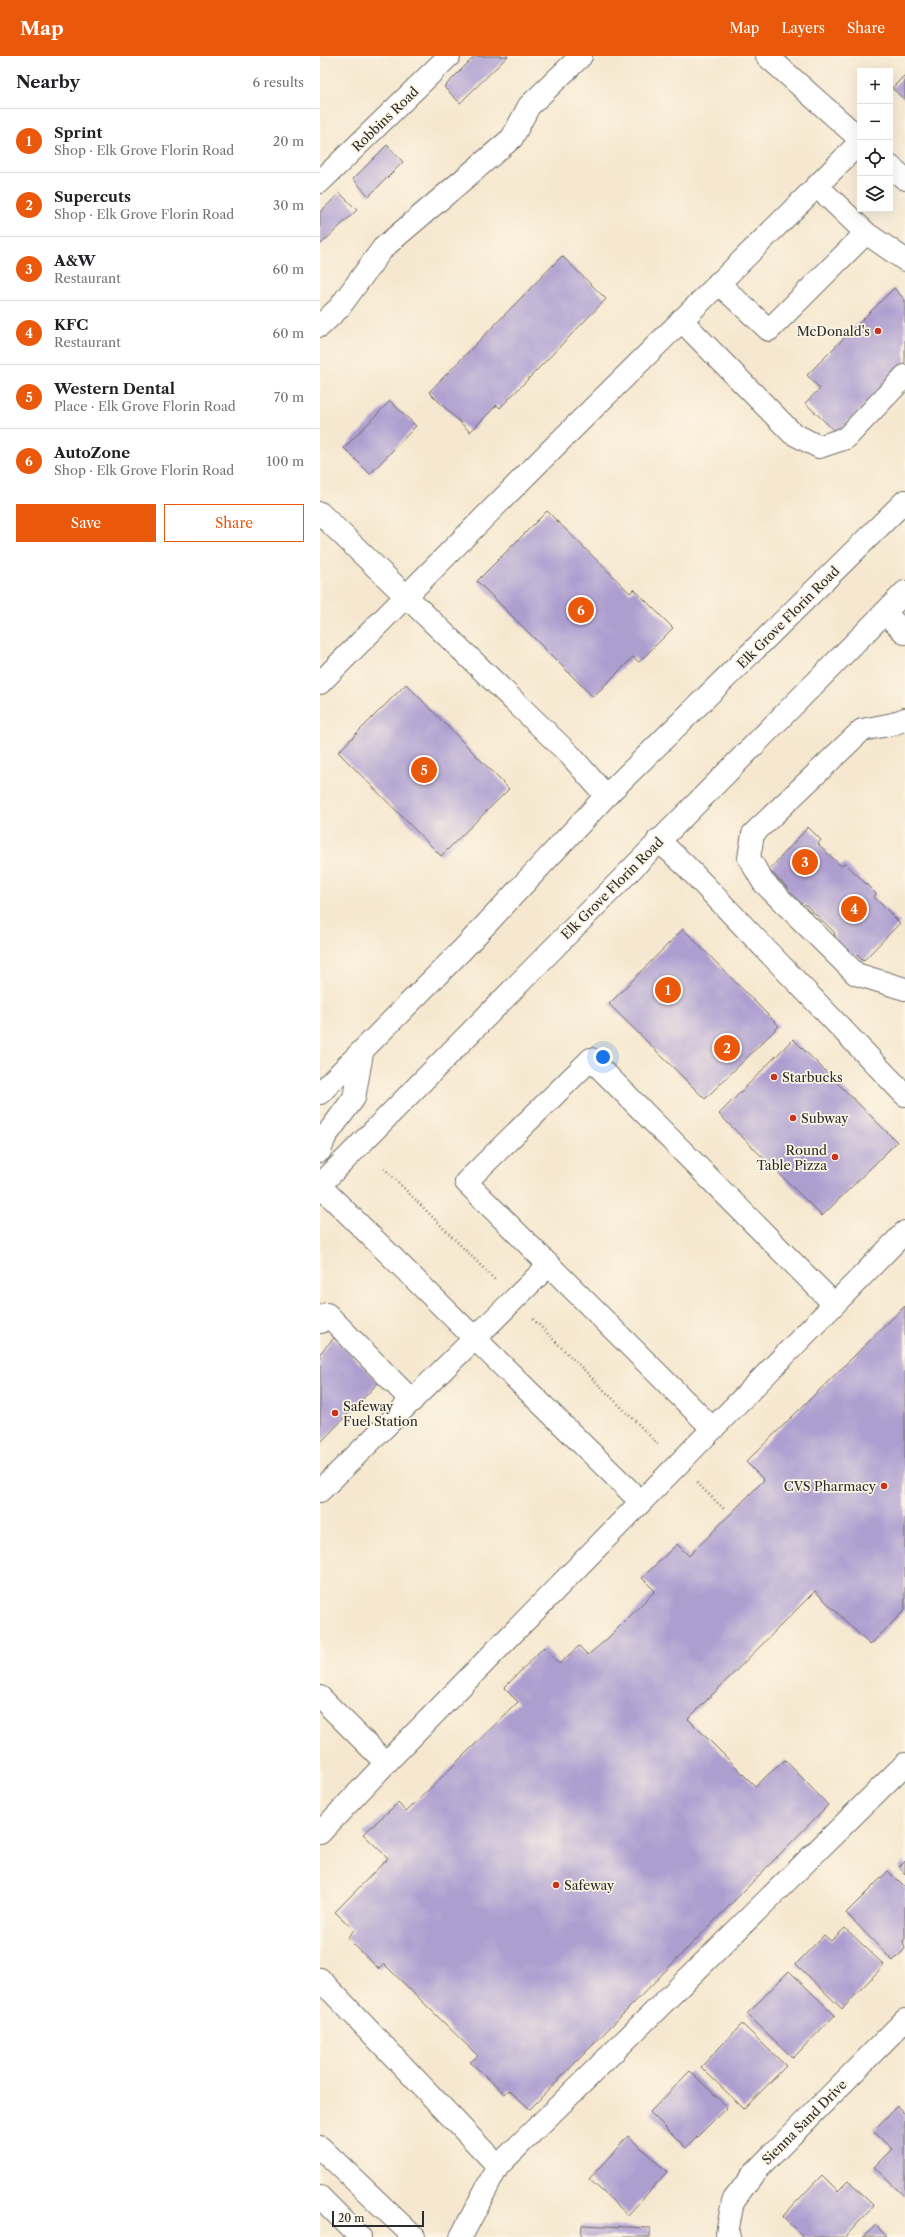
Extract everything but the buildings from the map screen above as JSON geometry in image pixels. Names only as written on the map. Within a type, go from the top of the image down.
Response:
[{"type":"main road","name":"Robbins Road","points":[[320,182],[450,56]]},
{"type":"main road","points":[[320,326],[339,308],[383,248],[512,138],[529,106],[581,56]]},
{"type":"main road","points":[[767,56],[859,140]]},
{"type":"main road","points":[[320,683],[718,283],[818,186],[857,144]]},
{"type":"main road","points":[[893,169],[905,179]]},
{"type":"main road","points":[[818,186],[866,233],[905,260]]},
{"type":"main road","points":[[718,283],[769,330],[866,233]]},
{"type":"main road","points":[[681,320],[792,433],[819,447],[846,438],[905,376]]},
{"type":"main road","name":"Elk Grove Florin Road","points":[[320,1093],[362,1053],[606,796],[905,501]]},
{"type":"main road","points":[[320,513],[571,756],[606,796]]},
{"type":"main road","name":"Elk Grove Florin Road","points":[[320,1185],[658,840],[905,592]]},
{"type":"main road","points":[[885,613],[905,633]]},
{"type":"main road","points":[[899,721],[862,730],[753,834],[749,858],[763,882],[856,974],[905,989]]},
{"type":"main road","points":[[658,840],[686,866],[905,1095]]},
{"type":"main road","points":[[320,1151],[325,1137],[354,1098],[362,1053]]},
{"type":"main road","points":[[713,1429],[466,1182],[592,1059],[834,1304]]},
{"type":"main road","points":[[320,1185],[641,1502]]},
{"type":"main road","points":[[320,1833],[386,1763],[905,1232]]},
{"type":"main road","points":[[320,1492],[549,1265]]},
{"type":"main road","points":[[320,1322],[327,1314],[412,1401]]},
{"type":"main road","points":[[320,1697],[386,1763]]},
{"type":"main road","points":[[461,2237],[498,2166],[905,1764]]},
{"type":"main road","points":[[320,1979],[498,2166]]},
{"type":"main road","name":"Sienna Sand Drive","points":[[729,2237],[727,2233],[733,2201],[754,2173],[905,2020]]},
{"type":"main road","points":[[320,2147],[414,2237]]},
{"type":"main road","points":[[320,2197],[360,2237]]},
{"type":"path","points":[[384,1168],[724,1509]]},
{"type":"place","name":"McDonald's","points":[[878,331]]},
{"type":"place","name":"AutoZone","points":[[581,610]]},
{"type":"place","name":"Western Dental","points":[[424,770]]},
{"type":"place","name":"A&W","points":[[805,862]]},
{"type":"place","name":"KFC","points":[[854,909]]},
{"type":"place","name":"Sprint","points":[[668,990]]},
{"type":"place","name":"Supercuts","points":[[727,1048]]},
{"type":"place","name":"Starbucks","points":[[774,1077]]},
{"type":"place","name":"Subway","points":[[793,1118]]},
{"type":"place","name":"Round Table Pizza","points":[[835,1157]]},
{"type":"place","name":"Safeway Fuel Station","points":[[335,1413]]},
{"type":"place","name":"CVS Pharmacy","points":[[884,1486]]},
{"type":"place","name":"Safeway","points":[[556,1885]]}]
